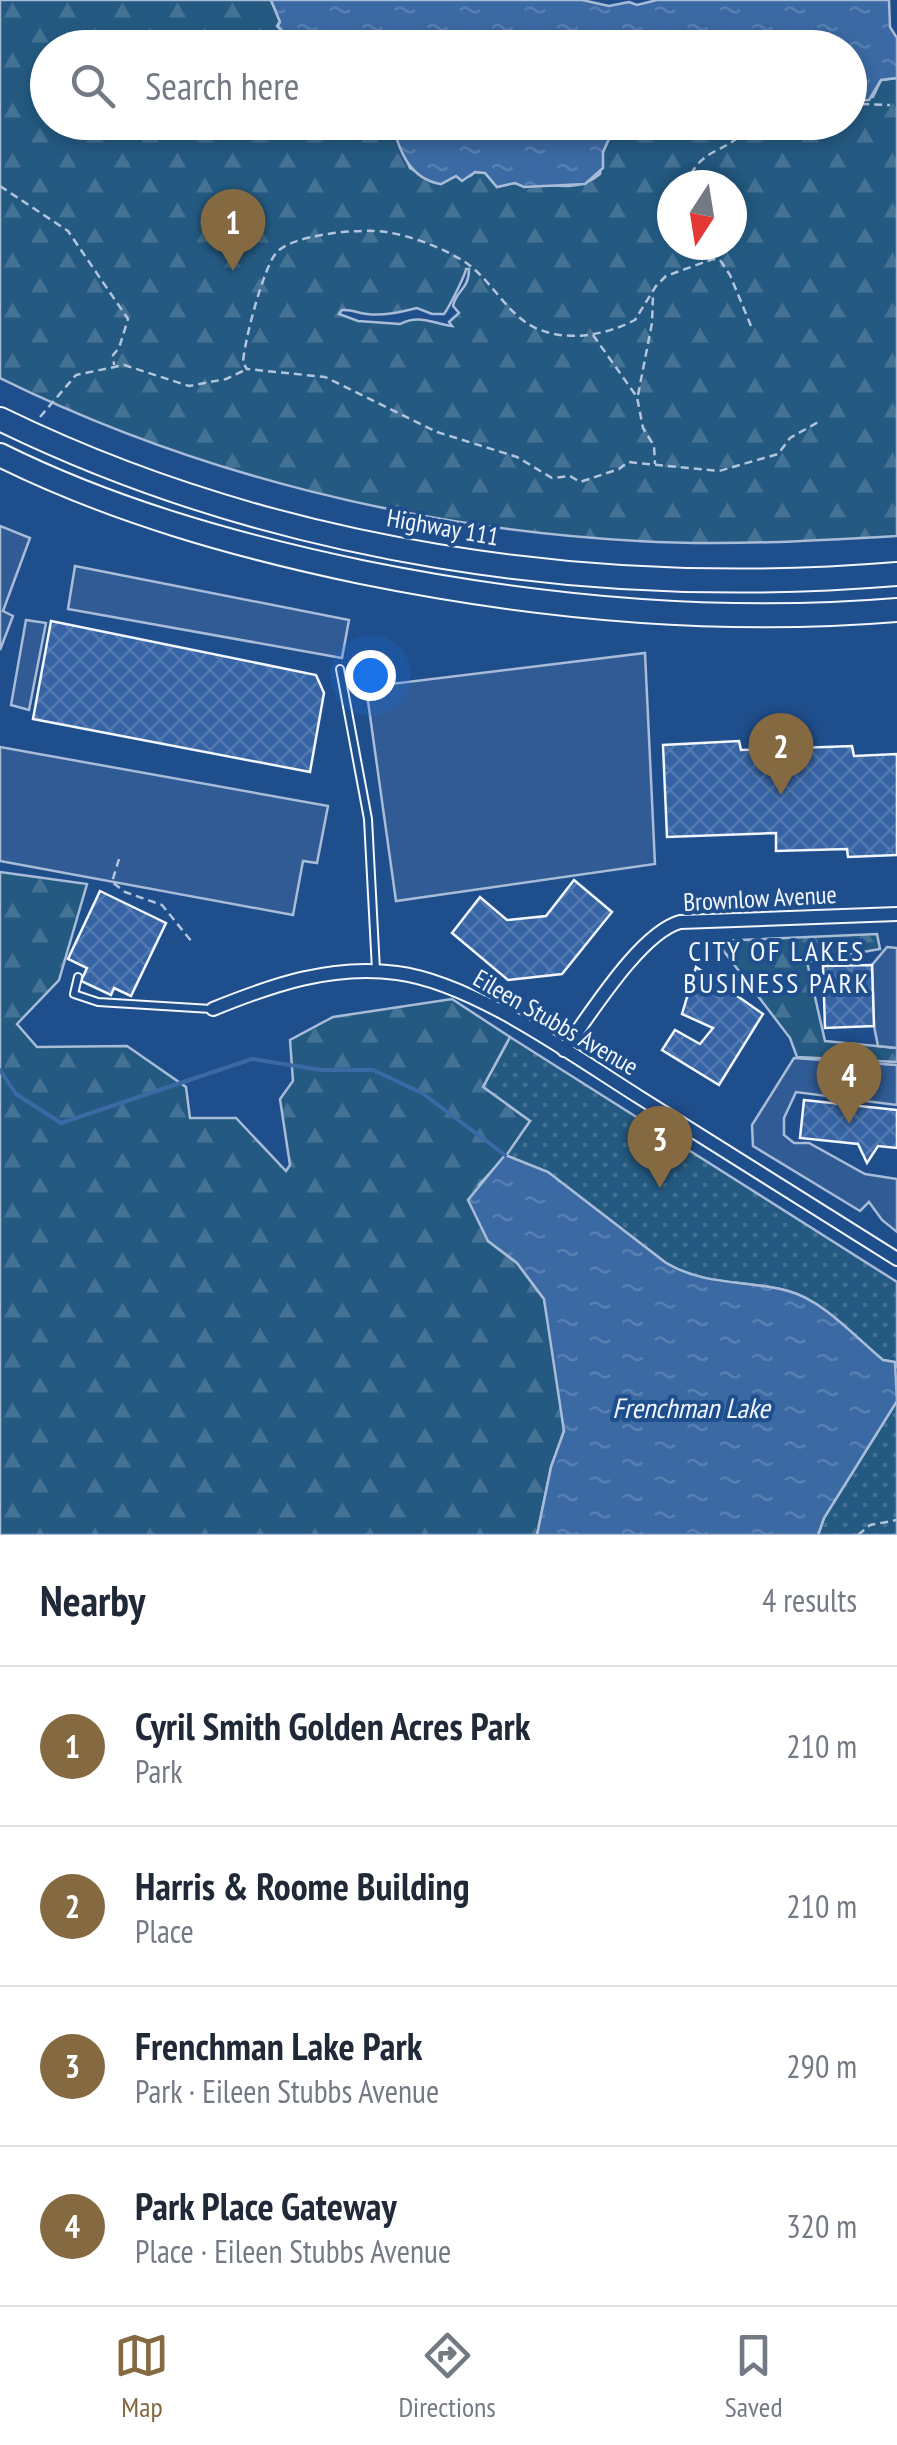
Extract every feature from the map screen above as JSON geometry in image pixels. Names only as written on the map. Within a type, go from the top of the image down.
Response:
[{"type":"highway","name":"Highway 111","points":[[0,419],[119,469],[218,503],[386,546],[472,561],[581,576],[680,582],[897,574]]},
{"type":"highway","points":[[5,458],[107,502],[200,532],[294,558],[435,587],[528,602],[694,616],[773,617],[896,610]]},
{"type":"street","name":"Brownlow Avenue","points":[[564,1050],[643,946],[667,926],[680,922],[897,914]]},
{"type":"street","name":"Eileen Stubbs Avenue","points":[[213,1010],[275,984],[354,969],[399,973],[462,991],[564,1050],[897,1259]]},
{"type":"lane","points":[[340,669],[368,819],[376,971]]},
{"type":"lane","points":[[78,977],[74,994],[98,1002],[213,1010]]},
{"type":"path","points":[[867,104],[890,105]]},
{"type":"path","points":[[693,170],[698,160],[737,140]]},
{"type":"path","points":[[0,186],[68,231],[128,319],[113,355],[114,367]]},
{"type":"path","points":[[247,369],[244,351],[261,281],[276,254],[289,243],[323,234],[384,231],[435,248],[469,264],[527,324],[543,332],[593,335],[635,320],[666,276],[720,260],[730,274],[750,326]]},
{"type":"path","points":[[653,290],[652,323],[637,397],[643,428],[654,446],[655,465]]},
{"type":"path","points":[[593,335],[637,397]]},
{"type":"path","points":[[28,432],[76,375],[124,365],[189,386],[226,379],[247,369],[325,377],[437,432],[516,457],[552,478],[570,476],[580,482],[619,470],[628,462],[719,471],[770,458],[790,438],[820,422]]},
{"type":"path","points":[[119,859],[112,882],[125,892],[162,905],[192,942]]},
{"type":"path","points":[[858,1535],[870,1525],[897,1520]]},
{"type":"green space","points":[[0,0],[271,0],[280,21],[277,26],[281,30],[30,30],[30,140],[399,140],[410,168],[441,184],[475,172],[485,173],[497,187],[522,183],[575,185],[600,174],[608,140],[867,140],[867,98],[873,97],[881,80],[897,78],[897,536],[736,543],[556,535],[392,510],[231,469],[152,443],[0,378]],"holes":[[[466,269],[468,276],[453,306],[459,313],[449,322],[452,326],[419,319],[400,324],[358,321],[339,314],[342,310],[380,314],[417,308],[444,314]]]},
{"type":"green space","points":[[0,872],[87,884],[59,980],[17,1024],[37,1047],[127,1046],[186,1087],[190,1118],[236,1118],[286,1171],[290,1165],[280,1099],[293,1081],[290,1040],[333,1017],[452,999],[510,1037],[483,1087],[530,1121],[479,1185],[488,1241],[517,1263],[544,1299],[558,1375],[564,1431],[551,1467],[537,1535],[0,1535]]},
{"type":"green space","points":[[877,934],[880,949],[807,962],[825,1041],[897,1048],[897,1062],[797,1057],[790,1038],[716,941]]},
{"type":"green space","points":[[510,1037],[897,1282],[897,1368],[895,1362],[883,1360],[826,1311],[801,1296],[772,1287],[697,1276],[666,1263],[548,1172],[505,1155],[530,1121],[483,1087]]},
{"type":"green space","points":[[897,1401],[897,1535],[818,1535],[824,1518]]},
{"type":"shaded area","points":[[0,526],[30,538],[3,611],[13,616],[0,650]]},
{"type":"shaded area","points":[[75,566],[349,620],[342,658],[68,609]]},
{"type":"shaded area","points":[[26,620],[46,623],[29,710],[11,705]]},
{"type":"shaded area","points":[[645,653],[655,864],[396,901],[366,687]]},
{"type":"shaded area","points":[[0,747],[328,806],[317,863],[303,861],[293,915],[0,861]]},
{"type":"shaded area","points":[[887,947],[897,948],[897,1048],[878,1046],[874,1026],[872,965]]},
{"type":"shaded area","points":[[794,1058],[897,1065],[897,1105],[796,1092],[784,1118],[784,1135],[794,1143],[809,1143],[865,1174],[897,1179],[897,1232],[869,1202],[860,1211],[753,1146],[752,1125]]},
{"type":"water","points":[[271,0],[582,0],[609,6],[657,0],[889,0],[890,27],[897,38],[897,78],[881,80],[867,100],[867,30],[282,30]]},
{"type":"water","points":[[398,140],[608,140],[603,152],[603,168],[585,184],[524,187],[515,183],[497,187],[485,173],[475,172],[462,181],[456,176],[441,184],[413,170]]},
{"type":"water","name":"Frenchman Lake","points":[[505,1155],[548,1172],[681,1271],[801,1296],[826,1311],[883,1360],[895,1362],[897,1401],[824,1518],[818,1535],[537,1535],[551,1467],[564,1431],[544,1299],[517,1263],[488,1241],[468,1200]]},
{"type":"building","points":[[51,621],[316,675],[324,693],[310,772],[33,719]]},
{"type":"building","points":[[739,741],[741,750],[852,746],[854,756],[897,754],[897,855],[848,857],[847,849],[776,851],[776,833],[667,837],[663,745]]},
{"type":"building","points":[[574,880],[612,912],[562,974],[508,980],[452,933],[480,897],[507,920],[546,916]]},
{"type":"building","points":[[100,891],[166,923],[131,996],[114,988],[111,995],[81,981],[87,968],[68,959]]},
{"type":"building","points":[[872,965],[874,1026],[825,1028],[823,966]]},
{"type":"building","points":[[696,967],[763,1014],[719,1085],[662,1050],[675,1030],[700,1044],[713,1028],[682,1014]]},
{"type":"building","points":[[804,1100],[897,1110],[897,1148],[878,1146],[867,1163],[858,1144],[800,1138]]},
{"type":"waterway","points":[[0,1070],[16,1094],[61,1123],[252,1059],[321,1070],[373,1070],[422,1093],[505,1155]]},
{"type":"place","name":"Cyril Smith Golden Acres Park","points":[[233,271]]},
{"type":"place","name":"Harris & Roome Building","points":[[781,795]]},
{"type":"place","name":"Park Place Gateway","points":[[849,1124]]},
{"type":"place","name":"Frenchman Lake Park","points":[[660,1188]]},
{"type":"district","name":"CITY OF LAKES BUSINESS PARK","points":[[777,966]]}]
